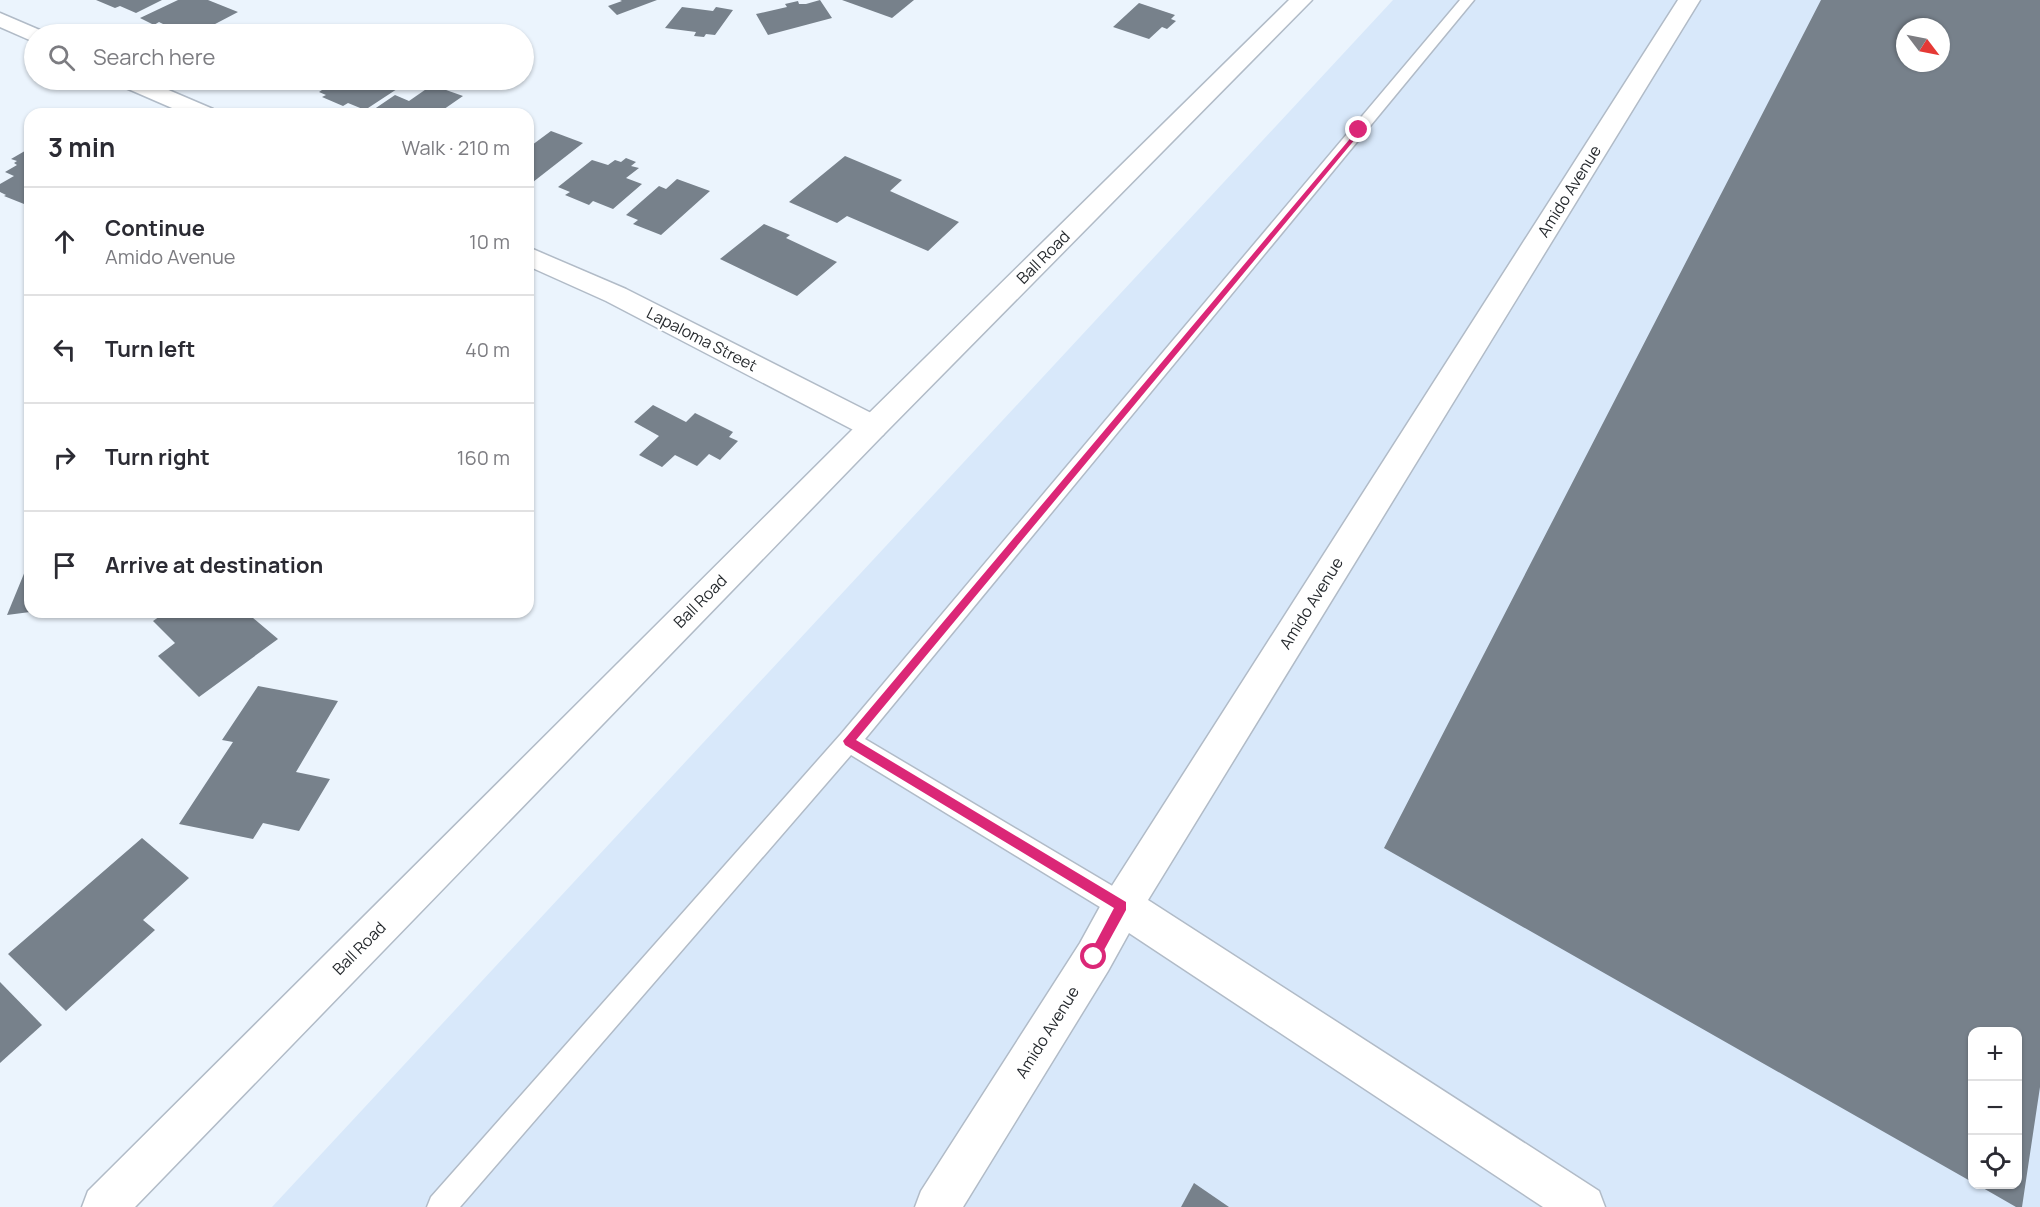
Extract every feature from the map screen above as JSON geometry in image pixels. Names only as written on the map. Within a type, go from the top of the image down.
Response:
[{"type":"street","name":"Ball Road","points":[[104,1207],[873,427],[1301,0]]},
{"type":"street","name":"Amido Avenue","points":[[937,1207],[1094,957],[1122,906],[1689,0]]},
{"type":"street","points":[[0,19],[24,31]]},
{"type":"street","points":[[150,90],[192,108]]},
{"type":"street","name":"Lapaloma Street","points":[[534,259],[616,295],[873,427]]},
{"type":"street","points":[[1122,906],[1583,1207]]},
{"type":"lane","points":[[441,1207],[849,741],[1467,0]]},
{"type":"lane","points":[[849,741],[1122,906]]},
{"type":"shaded area","points":[[1393,0],[2040,0],[2040,1207],[272,1207]]},
{"type":"building","points":[[96,0],[162,0],[136,13]]},
{"type":"building","points":[[178,0],[208,0],[238,12],[215,24],[163,24],[159,22],[152,24],[140,18]]},
{"type":"building","points":[[620,0],[657,0],[617,15],[608,6],[622,1]]},
{"type":"building","points":[[820,0],[832,18],[768,35],[756,14],[787,7],[785,4],[798,1],[799,4],[806,4]]},
{"type":"building","points":[[842,0],[914,0],[892,18]]},
{"type":"building","points":[[1821,0],[2040,0],[2040,1087],[2022,1207],[2016,1207],[1985,1189],[2022,1189],[2022,1027],[1968,1027],[1968,1180],[1384,848]]},
{"type":"building","points":[[1139,3],[1175,15],[1171,19],[1176,21],[1167,29],[1162,27],[1149,39],[1113,27]]},
{"type":"building","points":[[682,7],[713,11],[716,7],[733,10],[715,35],[706,34],[704,37],[694,36],[696,32],[665,28]]},
{"type":"building","points":[[322,90],[395,90],[368,108],[360,108],[348,103],[343,106],[322,97],[326,95],[319,92]]},
{"type":"building","points":[[425,90],[446,90],[463,96],[446,108],[376,108],[395,95],[409,101]]},
{"type":"building","points":[[551,131],[583,143],[534,181],[534,144]]},
{"type":"building","points":[[24,151],[24,204],[0,192],[0,184],[14,176],[5,172],[17,165],[14,163],[17,161],[11,159]]},
{"type":"building","points":[[845,156],[902,180],[890,191],[959,222],[928,251],[847,216],[837,223],[789,202]]},
{"type":"building","points":[[626,158],[636,162],[631,166],[639,168],[626,178],[642,184],[613,209],[593,201],[589,205],[565,195],[570,192],[558,187],[592,160],[608,165],[615,160],[621,162]]},
{"type":"building","points":[[677,179],[710,191],[661,235],[633,224],[638,220],[626,215],[659,186],[666,189]]},
{"type":"building","points":[[764,224],[790,235],[786,238],[837,262],[797,296],[720,259]]},
{"type":"building","points":[[653,405],[686,422],[695,413],[733,432],[729,437],[738,441],[720,460],[709,454],[697,466],[675,455],[662,467],[639,455],[659,436],[634,422]]},
{"type":"building","points":[[24,574],[24,613],[7,615]]},
{"type":"building","points":[[157,618],[253,618],[278,639],[199,697],[158,656],[175,643],[153,621]]},
{"type":"building","points":[[258,686],[338,701],[296,772],[330,779],[299,831],[263,823],[253,839],[179,824],[233,742],[222,740]]},
{"type":"building","points":[[142,838],[189,878],[143,920],[155,930],[66,1011],[8,954]]},
{"type":"building","points":[[0,982],[42,1025],[0,1063]]},
{"type":"building","points":[[1194,1183],[1229,1207],[1181,1207]]},
{"type":"route","points":[[1094,957],[1122,906],[849,741],[1359,130]]}]
